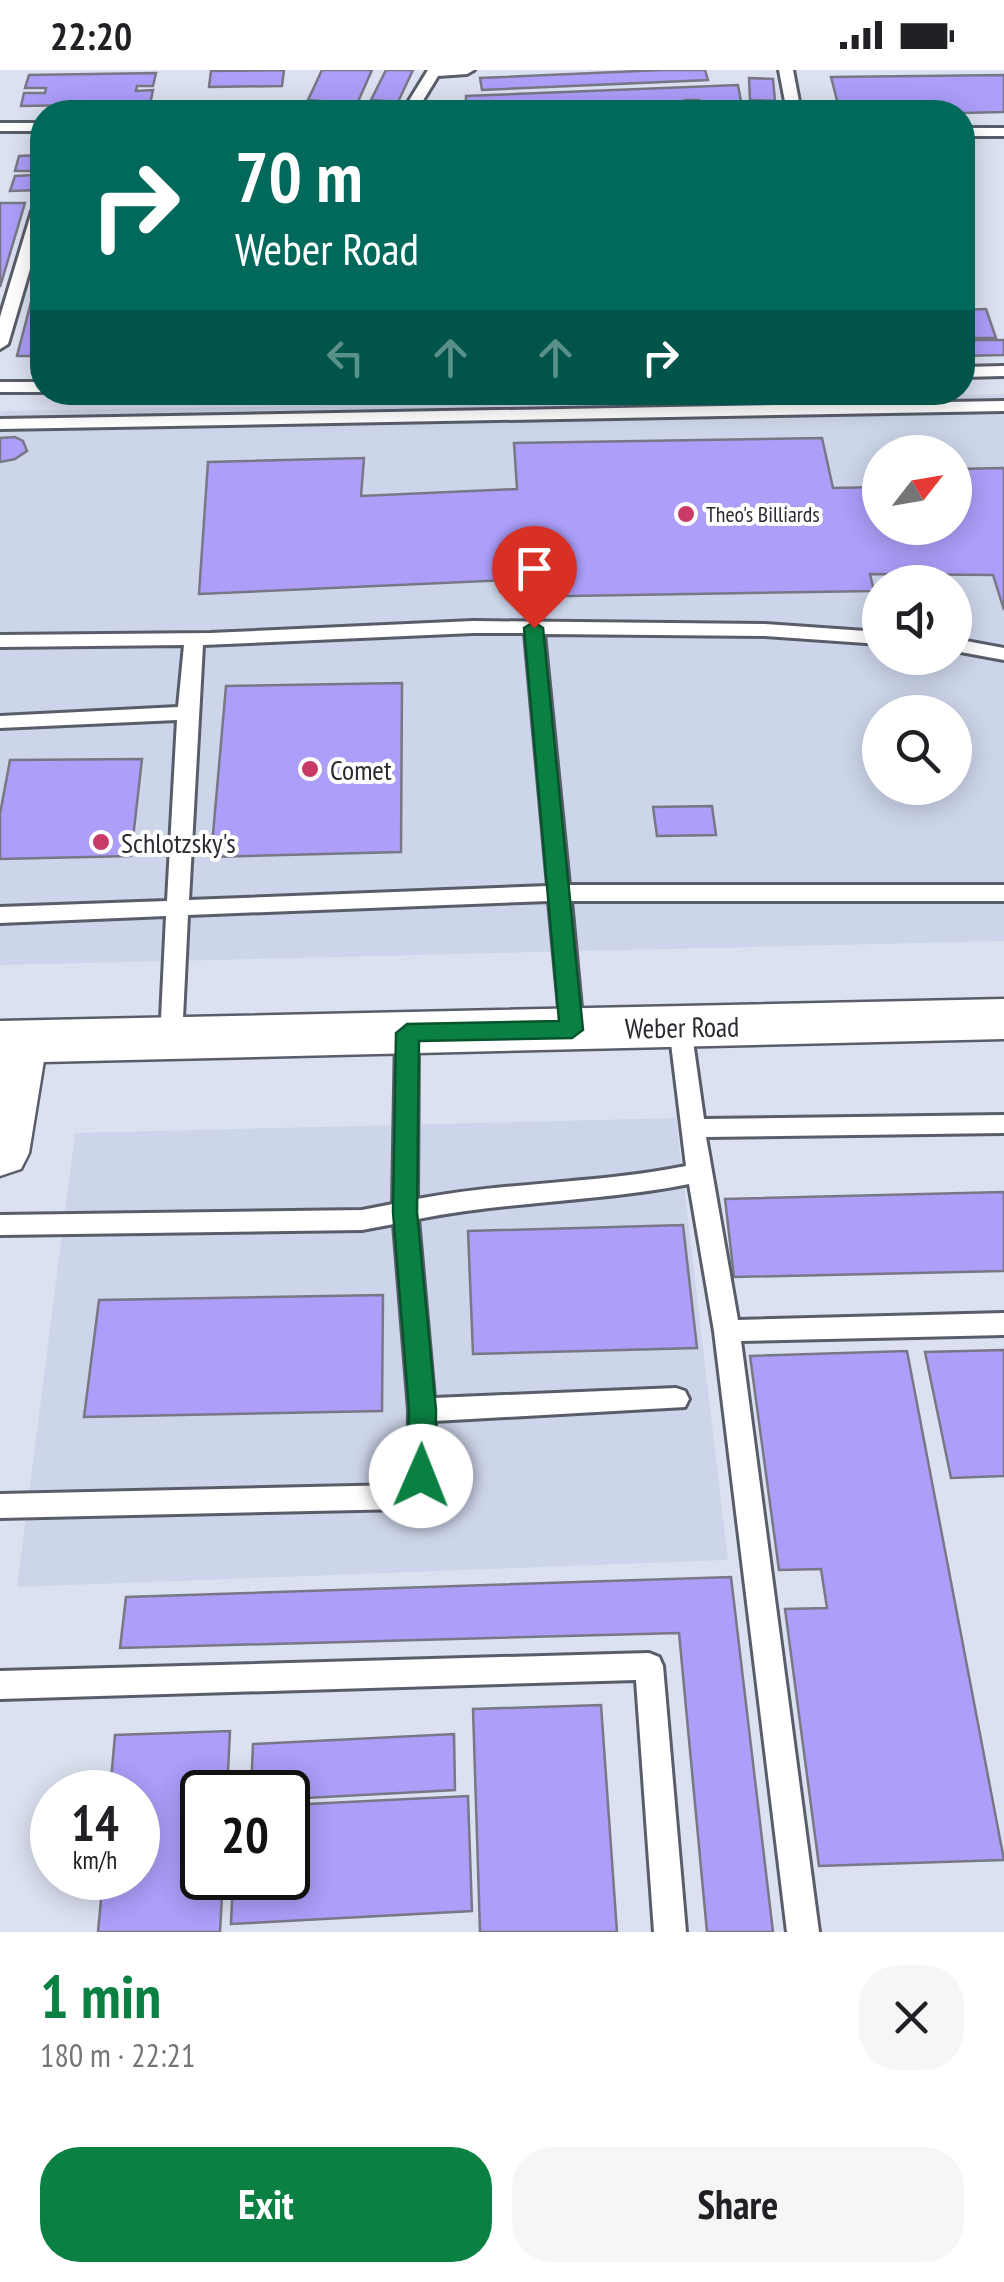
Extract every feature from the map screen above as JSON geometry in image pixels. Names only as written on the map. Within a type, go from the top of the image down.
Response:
[{"type":"main road","name":"Weber Road","points":[[9,1042],[1004,1019]]},
{"type":"main road","points":[[0,1153],[9,1042]]},
{"type":"lane","points":[[417,100],[435,71],[467,70]]},
{"type":"lane","points":[[786,70],[792,100]]},
{"type":"lane","points":[[0,127],[30,127]]},
{"type":"lane","points":[[975,132],[1004,132]]},
{"type":"lane","points":[[0,344],[30,245]]},
{"type":"lane","points":[[975,372],[1004,371]]},
{"type":"lane","points":[[0,388],[30,387]]},
{"type":"lane","points":[[0,424],[1004,406]]},
{"type":"lane","points":[[0,641],[534,628],[766,630],[862,637]]},
{"type":"lane","points":[[534,628],[572,1030]]},
{"type":"lane","points":[[171,1039],[194,639]]},
{"type":"lane","points":[[972,648],[1004,654]]},
{"type":"lane","points":[[0,722],[187,712]]},
{"type":"lane","points":[[0,915],[559,893],[1004,894]]},
{"type":"lane","points":[[680,1026],[699,1172],[727,1331],[803,1932]]},
{"type":"lane","points":[[0,1506],[405,1497],[421,1476],[422,1410],[405,1212],[407,1033]]},
{"type":"lane","points":[[693,1128],[1004,1124]]},
{"type":"lane","points":[[0,1225],[362,1220],[468,1199],[623,1188],[699,1172]]},
{"type":"lane","points":[[727,1331],[1004,1324]]},
{"type":"lane","points":[[422,1410],[676,1399]]},
{"type":"lane","points":[[0,1684],[649,1666],[670,1932]]},
{"type":"shaded area","points":[[975,394],[1004,394],[1004,941],[0,965],[0,411],[354,405],[975,405]]},
{"type":"shaded area","points":[[676,1118],[728,1560],[17,1587],[75,1133]]},
{"type":"building","points":[[284,70],[282,86],[209,87],[211,71]]},
{"type":"building","points":[[322,70],[372,70],[359,100],[308,100]]},
{"type":"building","points":[[386,70],[413,70],[399,100],[371,100]]},
{"type":"building","points":[[705,70],[708,80],[482,90],[480,78]]},
{"type":"building","points":[[156,73],[153,86],[137,86],[136,91],[153,90],[151,100],[30,100],[30,106],[21,106],[24,93],[45,93],[46,88],[25,88],[29,75]]},
{"type":"building","points":[[1004,75],[1004,112],[975,113],[975,100],[837,100],[831,77]]},
{"type":"building","points":[[749,78],[773,79],[775,100],[750,100]]},
{"type":"building","points":[[738,85],[741,100],[466,100],[466,96]]},
{"type":"building","points":[[19,156],[30,156],[30,171],[15,171]]},
{"type":"building","points":[[30,175],[30,190],[10,191],[15,176]]},
{"type":"building","points":[[0,203],[25,203],[0,287]]},
{"type":"building","points":[[30,306],[30,356],[17,356]]},
{"type":"building","points":[[975,309],[986,309],[996,338],[975,338]]},
{"type":"building","points":[[975,340],[1004,340],[1004,355],[975,356]]},
{"type":"building","points":[[0,438],[23,441],[27,451],[0,462]]},
{"type":"building","points":[[822,438],[833,488],[862,487],[862,545],[972,545],[972,469],[1004,468],[1004,610],[993,575],[972,575],[972,565],[862,565],[862,591],[509,597],[508,580],[199,594],[208,462],[364,458],[361,496],[517,489],[514,443]]},
{"type":"building","name":"Comet","points":[[402,683],[401,852],[211,857],[226,686]]},
{"type":"building","points":[[142,759],[131,856],[0,859],[0,814],[10,760]]},
{"type":"building","points":[[712,806],[716,835],[657,836],[653,807]]},
{"type":"building","points":[[1004,1192],[1004,1271],[734,1277],[725,1199]]},
{"type":"building","points":[[683,1225],[697,1348],[473,1354],[468,1231]]},
{"type":"building","points":[[383,1295],[382,1411],[84,1417],[99,1300]]},
{"type":"building","points":[[1004,1350],[1004,1476],[951,1478],[925,1352]]},
{"type":"building","points":[[907,1351],[1004,1860],[819,1866],[785,1609],[827,1608],[821,1569],[779,1570],[750,1356]]},
{"type":"building","points":[[731,1577],[773,1932],[707,1932],[679,1633],[120,1648],[126,1597]]},
{"type":"building","points":[[601,1705],[617,1932],[480,1932],[473,1709]]},
{"type":"building","points":[[230,1731],[228,1770],[180,1770],[180,1900],[222,1900],[220,1932],[98,1932],[101,1900],[160,1900],[160,1770],[112,1770],[115,1735]]},
{"type":"building","points":[[454,1734],[455,1790],[310,1798],[310,1770],[252,1770],[253,1744]]},
{"type":"building","points":[[468,1796],[472,1911],[231,1924],[232,1900],[310,1900],[310,1804]]},
{"type":"place","name":"Theo's Billiards","points":[[686,514]]},
{"type":"place","name":"Comet","points":[[310,769]]},
{"type":"place","name":"Schlotzsky's","points":[[101,842]]},
{"type":"route","points":[[421,1476],[422,1410],[405,1212],[407,1033],[572,1030],[534,628]]}]
